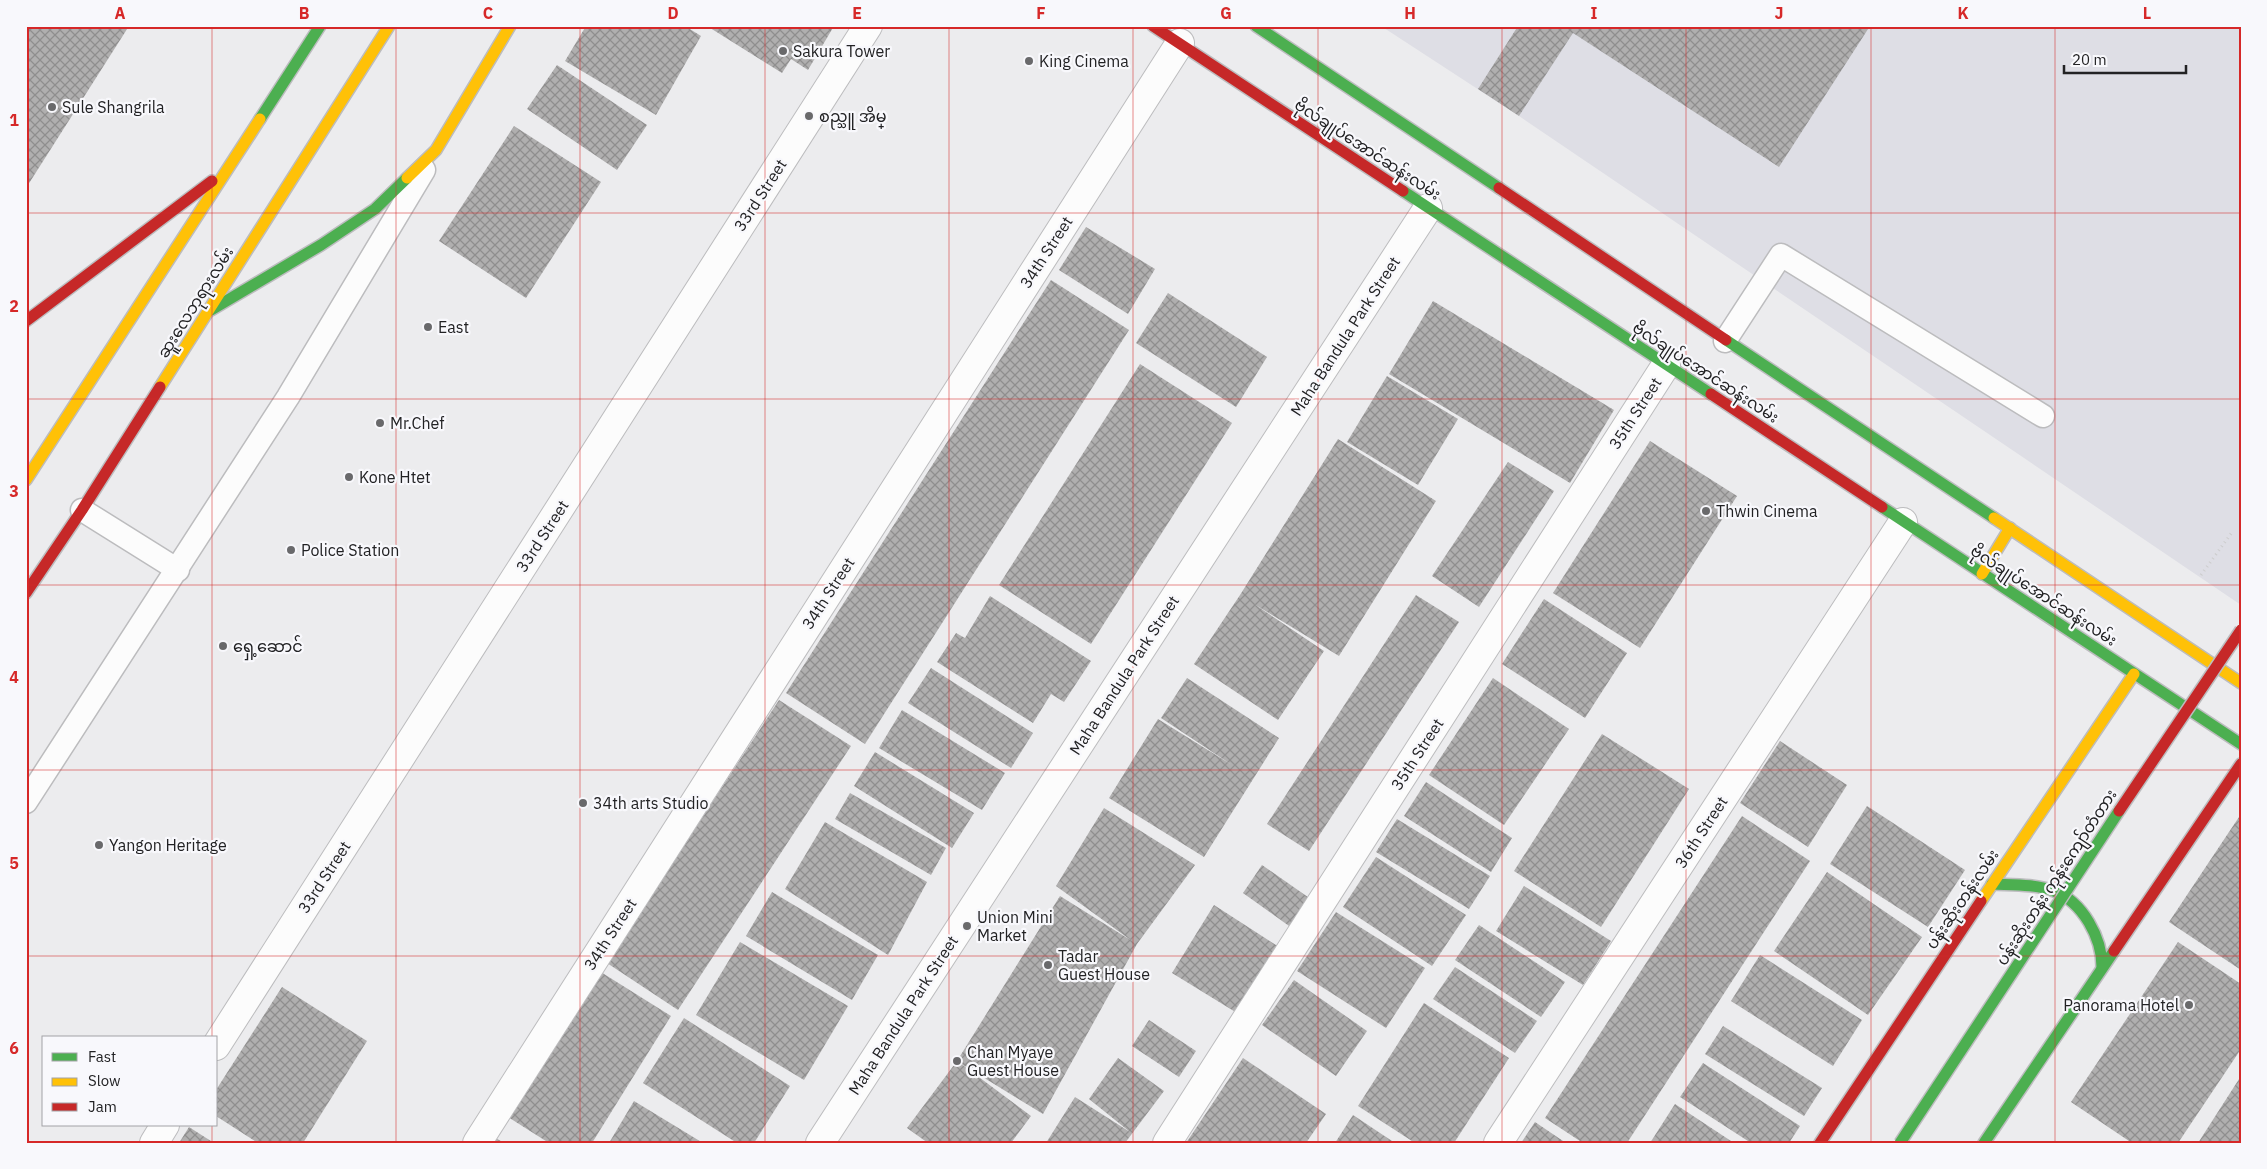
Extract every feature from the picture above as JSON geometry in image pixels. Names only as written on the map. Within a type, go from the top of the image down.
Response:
[{"type":"main road","points":[[26,480],[320,26]]},
{"type":"main road","name":"ဆူးလေဘုရားလမ်း","points":[[26,593],[82,510],[389,26]]},
{"type":"main road","points":[[208,312],[321,246],[375,209],[436,150],[510,26]]},
{"type":"main road","name":"ဗိုလ်ချုပ်အောင်ဆန်းလမ်း","points":[[1153,26],[2241,744]]},
{"type":"main road","points":[[1256,26],[2241,684]]},
{"type":"main road","points":[[26,322],[31,316],[225,171]]},
{"type":"main road","points":[[1982,574],[2010,528]]},
{"type":"main road","name":"ပန်းဆိုးတန်း ကုန်းကျော်တံတား","points":[[1900,1143],[2216,664],[2241,630]]},
{"type":"main road","name":"ပန်းဆိုးတန်းလမ်း","points":[[1820,1143],[2134,674]]},
{"type":"main road","points":[[1984,1143],[2241,764]]},
{"type":"main road","points":[[1992,884],[2026,886],[2056,892],[2073,904],[2101,948],[2102,967]]},
{"type":"street","name":"33rd Street","points":[[218,1043],[868,26]]},
{"type":"street","name":"34th Street","points":[[477,1143],[1180,44]]},
{"type":"street","name":"Maha Bandula Park Street","points":[[820,1143],[1428,208]]},
{"type":"street","name":"35th Street","points":[[1167,1143],[1666,365]]},
{"type":"street","name":"36th Street","points":[[1498,1143],[1903,522]]},
{"type":"street","points":[[154,1143],[164,1126]]},
{"type":"lane","points":[[26,802],[178,570],[288,397],[436,150]]},
{"type":"lane","points":[[1725,340],[1781,255],[2043,416]]},
{"type":"lane","points":[[82,510],[178,570]]},
{"type":"path","points":[[2201,575],[2233,531]]},
{"type":"shaded area","points":[[1381,26],[2241,26],[2241,605],[1519,116]]},
{"type":"building","name":"Sule Shangrila","points":[[26,26],[129,26],[26,188]]},
{"type":"building","points":[[586,26],[685,26],[701,36],[656,115],[565,61]]},
{"type":"building","name":"Sakura Tower","points":[[707,26],[834,26],[808,70],[791,59],[782,73]]},
{"type":"building","points":[[1518,26],[1870,26],[1779,167],[1573,33],[1519,116],[1478,89]]},
{"type":"building","points":[[557,65],[647,125],[617,170],[527,109]]},
{"type":"building","points":[[514,126],[601,182],[526,298],[439,241]]},
{"type":"building","points":[[1086,227],[1155,269],[1128,314],[1059,270]]},
{"type":"building","points":[[1051,280],[1129,330],[865,744],[786,693]]},
{"type":"building","points":[[1168,293],[1267,357],[1236,407],[1136,343]]},
{"type":"building","points":[[1433,301],[1614,410],[1570,483],[1389,374]]},
{"type":"building","points":[[1140,364],[1232,423],[1091,644],[999,585]]},
{"type":"building","points":[[1387,376],[1458,419],[1418,485],[1347,442]]},
{"type":"building","points":[[1338,439],[1436,501],[1339,656],[1254,604],[1324,651],[1278,720],[1194,664],[1240,595]]},
{"type":"building","points":[[1650,441],[1737,496],[1640,648],[1553,593]]},
{"type":"building","points":[[1508,462],[1554,491],[1479,607],[1432,576]]},
{"type":"building","points":[[1416,595],[1459,622],[1309,851],[1267,824]]},
{"type":"building","points":[[990,596],[1091,661],[1064,702],[1051,694],[1033,723],[937,662],[956,633],[965,638]]},
{"type":"building","points":[[1544,599],[1627,653],[1585,718],[1502,664]]},
{"type":"building","points":[[931,668],[1033,733],[1011,768],[908,703]]},
{"type":"building","points":[[1187,678],[1279,738],[1204,857],[1109,798],[1158,719],[1232,765],[1161,718]]},
{"type":"building","points":[[1493,678],[1569,729],[1504,825],[1429,775]]},
{"type":"building","points":[[779,700],[851,746],[678,1010],[607,963]]},
{"type":"building","points":[[902,710],[1005,773],[982,810],[879,748]]},
{"type":"building","points":[[1602,734],[1689,789],[1601,927],[1514,871]]},
{"type":"building","points":[[1780,741],[1847,785],[1808,847],[1740,803]]},
{"type":"building","points":[[875,752],[974,813],[952,848],[854,786]]},
{"type":"building","points":[[1426,782],[1512,838],[1491,872],[1404,816]]},
{"type":"building","points":[[850,793],[946,848],[931,875],[835,819]]},
{"type":"building","points":[[1867,806],[1965,870],[1928,927],[1830,864]]},
{"type":"building","points":[[1104,808],[1195,865],[1137,944],[1043,1114],[960,1063],[1031,1116],[1011,1143],[928,1143],[907,1128],[957,1061],[1060,896],[1132,941],[1056,886]]},
{"type":"building","points":[[2241,814],[2241,970],[2169,922]]},
{"type":"building","points":[[1742,816],[1810,861],[1627,1143],[1583,1143],[1545,1118]]},
{"type":"building","points":[[1397,819],[1490,876],[1469,909],[1376,852]]},
{"type":"building","points":[[825,822],[927,882],[888,955],[785,889]]},
{"type":"building","points":[[1376,857],[1466,915],[1432,966],[1343,907]]},
{"type":"building","points":[[1262,865],[1315,902],[1296,931],[1243,893]]},
{"type":"building","points":[[1827,872],[1922,937],[1868,1015],[1774,951]]},
{"type":"building","points":[[1524,886],[1611,941],[1583,985],[1496,931]]},
{"type":"building","points":[[772,892],[878,955],[852,1000],[746,936]]},
{"type":"building","points":[[1214,905],[1279,947],[1237,1013],[1172,973]]},
{"type":"building","points":[[1336,912],[1425,968],[1386,1028],[1297,971]]},
{"type":"building","points":[[1479,925],[1565,982],[1541,1017],[1455,960]]},
{"type":"building","points":[[740,942],[848,1006],[804,1080],[696,1015]]},
{"type":"building","points":[[2178,942],[2241,984],[2241,1049],[2178,1143],[2132,1143],[2071,1102]]},
{"type":"building","points":[[1760,955],[1862,1020],[1833,1066],[1731,1001]]},
{"type":"building","points":[[1455,967],[1537,1021],[1515,1053],[1433,999]]},
{"type":"building","points":[[596,969],[671,1016],[592,1143],[549,1143],[505,1115]]},
{"type":"building","points":[[1294,980],[1367,1031],[1336,1076],[1262,1025]]},
{"type":"building","points":[[282,987],[367,1041],[303,1143],[258,1143],[218,1117],[218,1087]]},
{"type":"building","points":[[1424,1003],[1509,1058],[1454,1143],[1415,1143],[1358,1106]]},
{"type":"building","points":[[684,1018],[790,1086],[754,1143],[737,1143],[643,1083]]},
{"type":"building","points":[[1149,1020],[1196,1051],[1179,1077],[1132,1046]]},
{"type":"building","points":[[1723,1026],[1822,1088],[1804,1116],[1705,1054]]},
{"type":"building","points":[[1118,1058],[1164,1091],[1125,1143],[1046,1143],[1075,1097],[1130,1132],[1089,1099]]},
{"type":"building","points":[[1243,1058],[1326,1114],[1306,1143],[1186,1143]]},
{"type":"building","points":[[1703,1063],[1800,1126],[1789,1143],[1751,1143],[1680,1097]]},
{"type":"building","points":[[2241,1076],[2241,1143],[2198,1143]]},
{"type":"building","points":[[634,1101],[703,1143],[609,1143]]},
{"type":"building","points":[[1675,1104],[1734,1143],[1650,1143]]},
{"type":"building","points":[[1353,1115],[1395,1143],[1335,1143]]},
{"type":"building","points":[[1535,1122],[1566,1143],[1521,1143]]},
{"type":"building","points":[[189,1127],[214,1143],[179,1143]]},
{"type":"building","points":[[489,1134],[504,1143],[484,1143]]},
{"type":"traffic: fast","points":[[260,119],[320,26]]},
{"type":"traffic: fast","points":[[1256,26],[1499,188]]},
{"type":"traffic: fast","points":[[211,310],[321,245],[375,209],[407,178]]},
{"type":"traffic: fast","points":[[1403,191],[1711,394]]},
{"type":"traffic: fast","points":[[1726,340],[1994,518]]},
{"type":"traffic: fast","points":[[1882,507],[2241,744]]},
{"type":"traffic: fast","points":[[1900,1143],[2119,811]]},
{"type":"traffic: fast","points":[[1992,884],[2039,887],[2054,891],[2074,903],[2089,922],[2099,944],[2102,967]]},
{"type":"traffic: fast","points":[[1984,1143],[2114,951]]},
{"type":"traffic: slow","points":[[160,387],[389,26]]},
{"type":"traffic: slow","points":[[407,178],[436,150],[510,26]]},
{"type":"traffic: slow","points":[[26,480],[260,119]]},
{"type":"traffic: slow","points":[[1994,518],[2241,683]]},
{"type":"traffic: slow","points":[[1982,574],[2010,528]]},
{"type":"traffic: slow","points":[[1981,901],[2134,674]]},
{"type":"traffic: jam","points":[[1153,26],[1403,191]]},
{"type":"traffic: jam","points":[[26,321],[212,181]]},
{"type":"traffic: jam","points":[[1499,188],[1726,340]]},
{"type":"traffic: jam","points":[[26,593],[82,510],[160,387]]},
{"type":"traffic: jam","points":[[1711,394],[1882,507]]},
{"type":"traffic: jam","points":[[2119,811],[2241,630]]},
{"type":"traffic: jam","points":[[2114,951],[2241,764]]},
{"type":"traffic: jam","points":[[1820,1143],[1981,901]]},
{"type":"place","name":"Sakura Tower","points":[[783,51]]},
{"type":"place","name":"King Cinema","points":[[1029,61]]},
{"type":"place","name":"Sule Shangrila","points":[[52,107]]},
{"type":"place","name":"စည္သူ အိမ္","points":[[809,116]]},
{"type":"place","name":"East","points":[[428,327]]},
{"type":"place","name":"Mr.Chef","points":[[380,423]]},
{"type":"place","name":"Kone Htet","points":[[349,477]]},
{"type":"place","name":"Thwin Cinema","points":[[1706,511]]},
{"type":"place","name":"Police Station","points":[[291,550]]},
{"type":"place","name":"ရှေ့ဆောင်","points":[[223,646]]},
{"type":"place","name":"34th arts Studio","points":[[583,803]]},
{"type":"place","name":"Yangon Heritage","points":[[99,845]]},
{"type":"place","name":"Union Mini Market","points":[[967,926]]},
{"type":"place","name":"Tadar Guest House","points":[[1048,965]]},
{"type":"place","name":"Panorama Hotel","points":[[2189,1005]]},
{"type":"place","name":"Chan Myaye Guest House","points":[[957,1061]]}]
